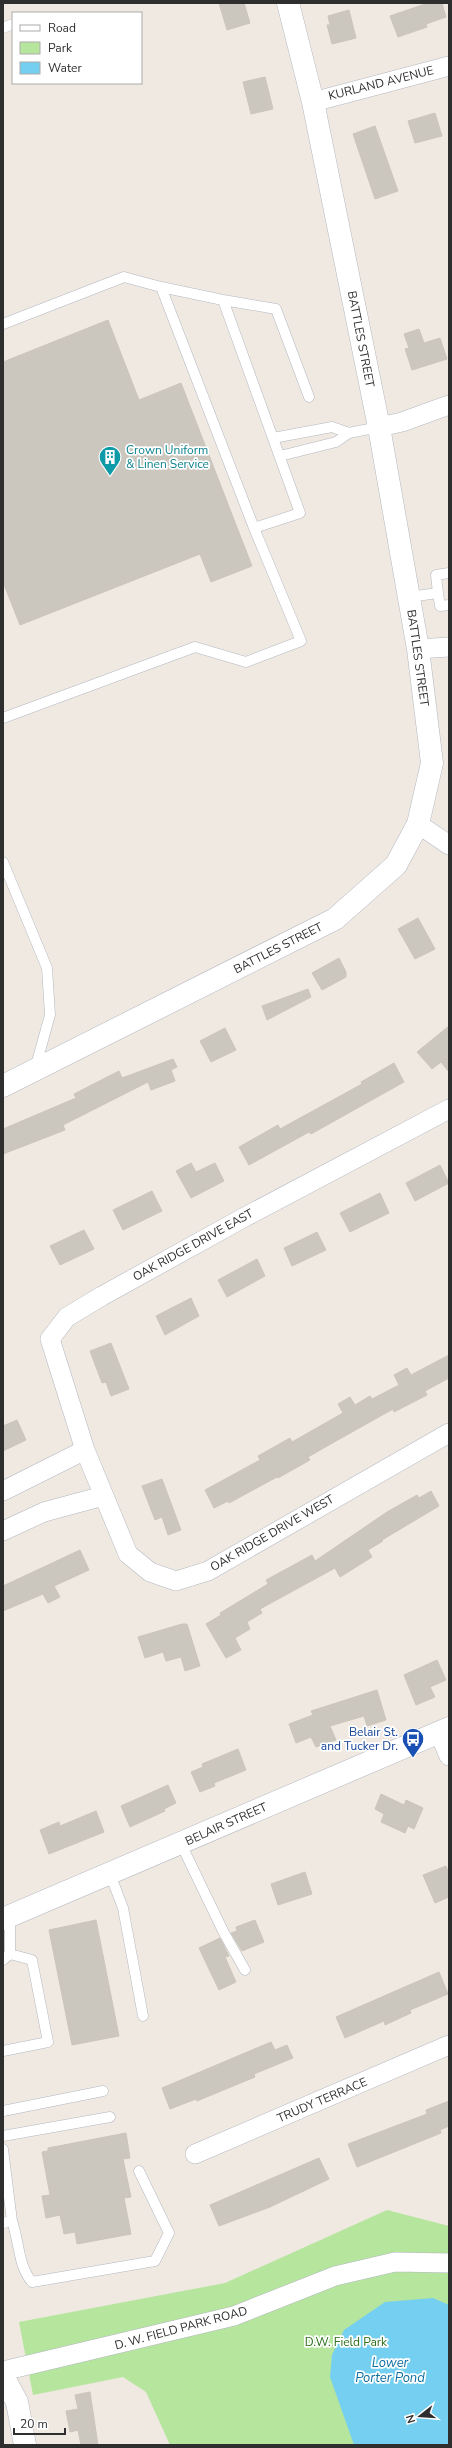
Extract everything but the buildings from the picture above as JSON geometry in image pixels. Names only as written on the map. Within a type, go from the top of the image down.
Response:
[{"type":"street","name":"BATTLES STREET","points":[[3,1086],[335,919],[396,865],[418,824],[432,763],[418,649],[379,427],[313,102],[288,3]]},
{"type":"street","name":"KURLAND AVENUE","points":[[313,102],[449,66]]},
{"type":"street","points":[[379,427],[402,422],[449,405]]},
{"type":"street","points":[[418,649],[449,647]]},
{"type":"street","points":[[418,824],[449,845]]},
{"type":"street","name":"OAK RIDGE DRIVE EAST","points":[[85,1450],[50,1339],[67,1317],[243,1218],[449,1109]]},
{"type":"street","name":"OAK RIDGE DRIVE WEST","points":[[85,1450],[128,1554],[150,1572],[176,1581],[208,1571],[449,1432]]},
{"type":"street","points":[[3,1490],[85,1450]]},
{"type":"street","points":[[3,1531],[44,1512],[103,1496]]},
{"type":"street","points":[[444,1730],[449,1756]]},
{"type":"street","name":"BELAIR STREET","points":[[7,1917],[181,1844],[444,1730]]},
{"type":"street","name":"TRUDY TERRACE","points":[[195,2154],[449,2045]]},
{"type":"street","name":"D. W. FIELD PARK ROAD","points":[[3,2371],[234,2316],[335,2276],[395,2262],[449,2262]]},
{"type":"street","points":[[3,2376],[17,2402],[25,2445]]},
{"type":"lane","points":[[3,324],[124,277],[160,287],[276,309],[309,397]]},
{"type":"lane","points":[[3,718],[195,647],[246,662],[301,641],[254,528],[160,287]]},
{"type":"lane","points":[[223,300],[300,513],[254,528]]},
{"type":"lane","points":[[273,438],[332,427],[349,433]]},
{"type":"lane","points":[[280,456],[336,442],[349,433],[379,427]]},
{"type":"lane","points":[[449,573],[436,575],[440,606],[449,605]]},
{"type":"lane","points":[[409,597],[438,592]]},
{"type":"lane","points":[[3,862],[47,968],[50,1016],[34,1071]]},
{"type":"lane","points":[[181,1844],[224,1933],[245,1970]]},
{"type":"lane","points":[[110,1874],[123,1908],[143,2016]]},
{"type":"lane","points":[[3,2051],[48,2042],[32,1960],[6,1957],[7,1917]]},
{"type":"lane","points":[[3,2111],[103,2091]]},
{"type":"lane","points":[[3,2136],[110,2117]]},
{"type":"lane","points":[[3,2149],[8,2222],[18,2238],[24,2273],[32,2282],[155,2261],[169,2233],[139,2171]]},
{"type":"green space","name":"D.W. Field Park","points":[[387,2210],[449,2226],[449,2445],[170,2445],[146,2392],[123,2377],[33,2395],[19,2322],[225,2283]]},
{"type":"water","name":"Lower Porter Pond","points":[[433,2298],[449,2305],[449,2445],[354,2445],[330,2377],[332,2355],[344,2330],[385,2302]]},
{"type":"place","name":"Crown Uniform & Linen Service","points":[[110,476]]},
{"type":"place","name":"Belair St. and Tucker Dr.","points":[[413,1758]]}]
